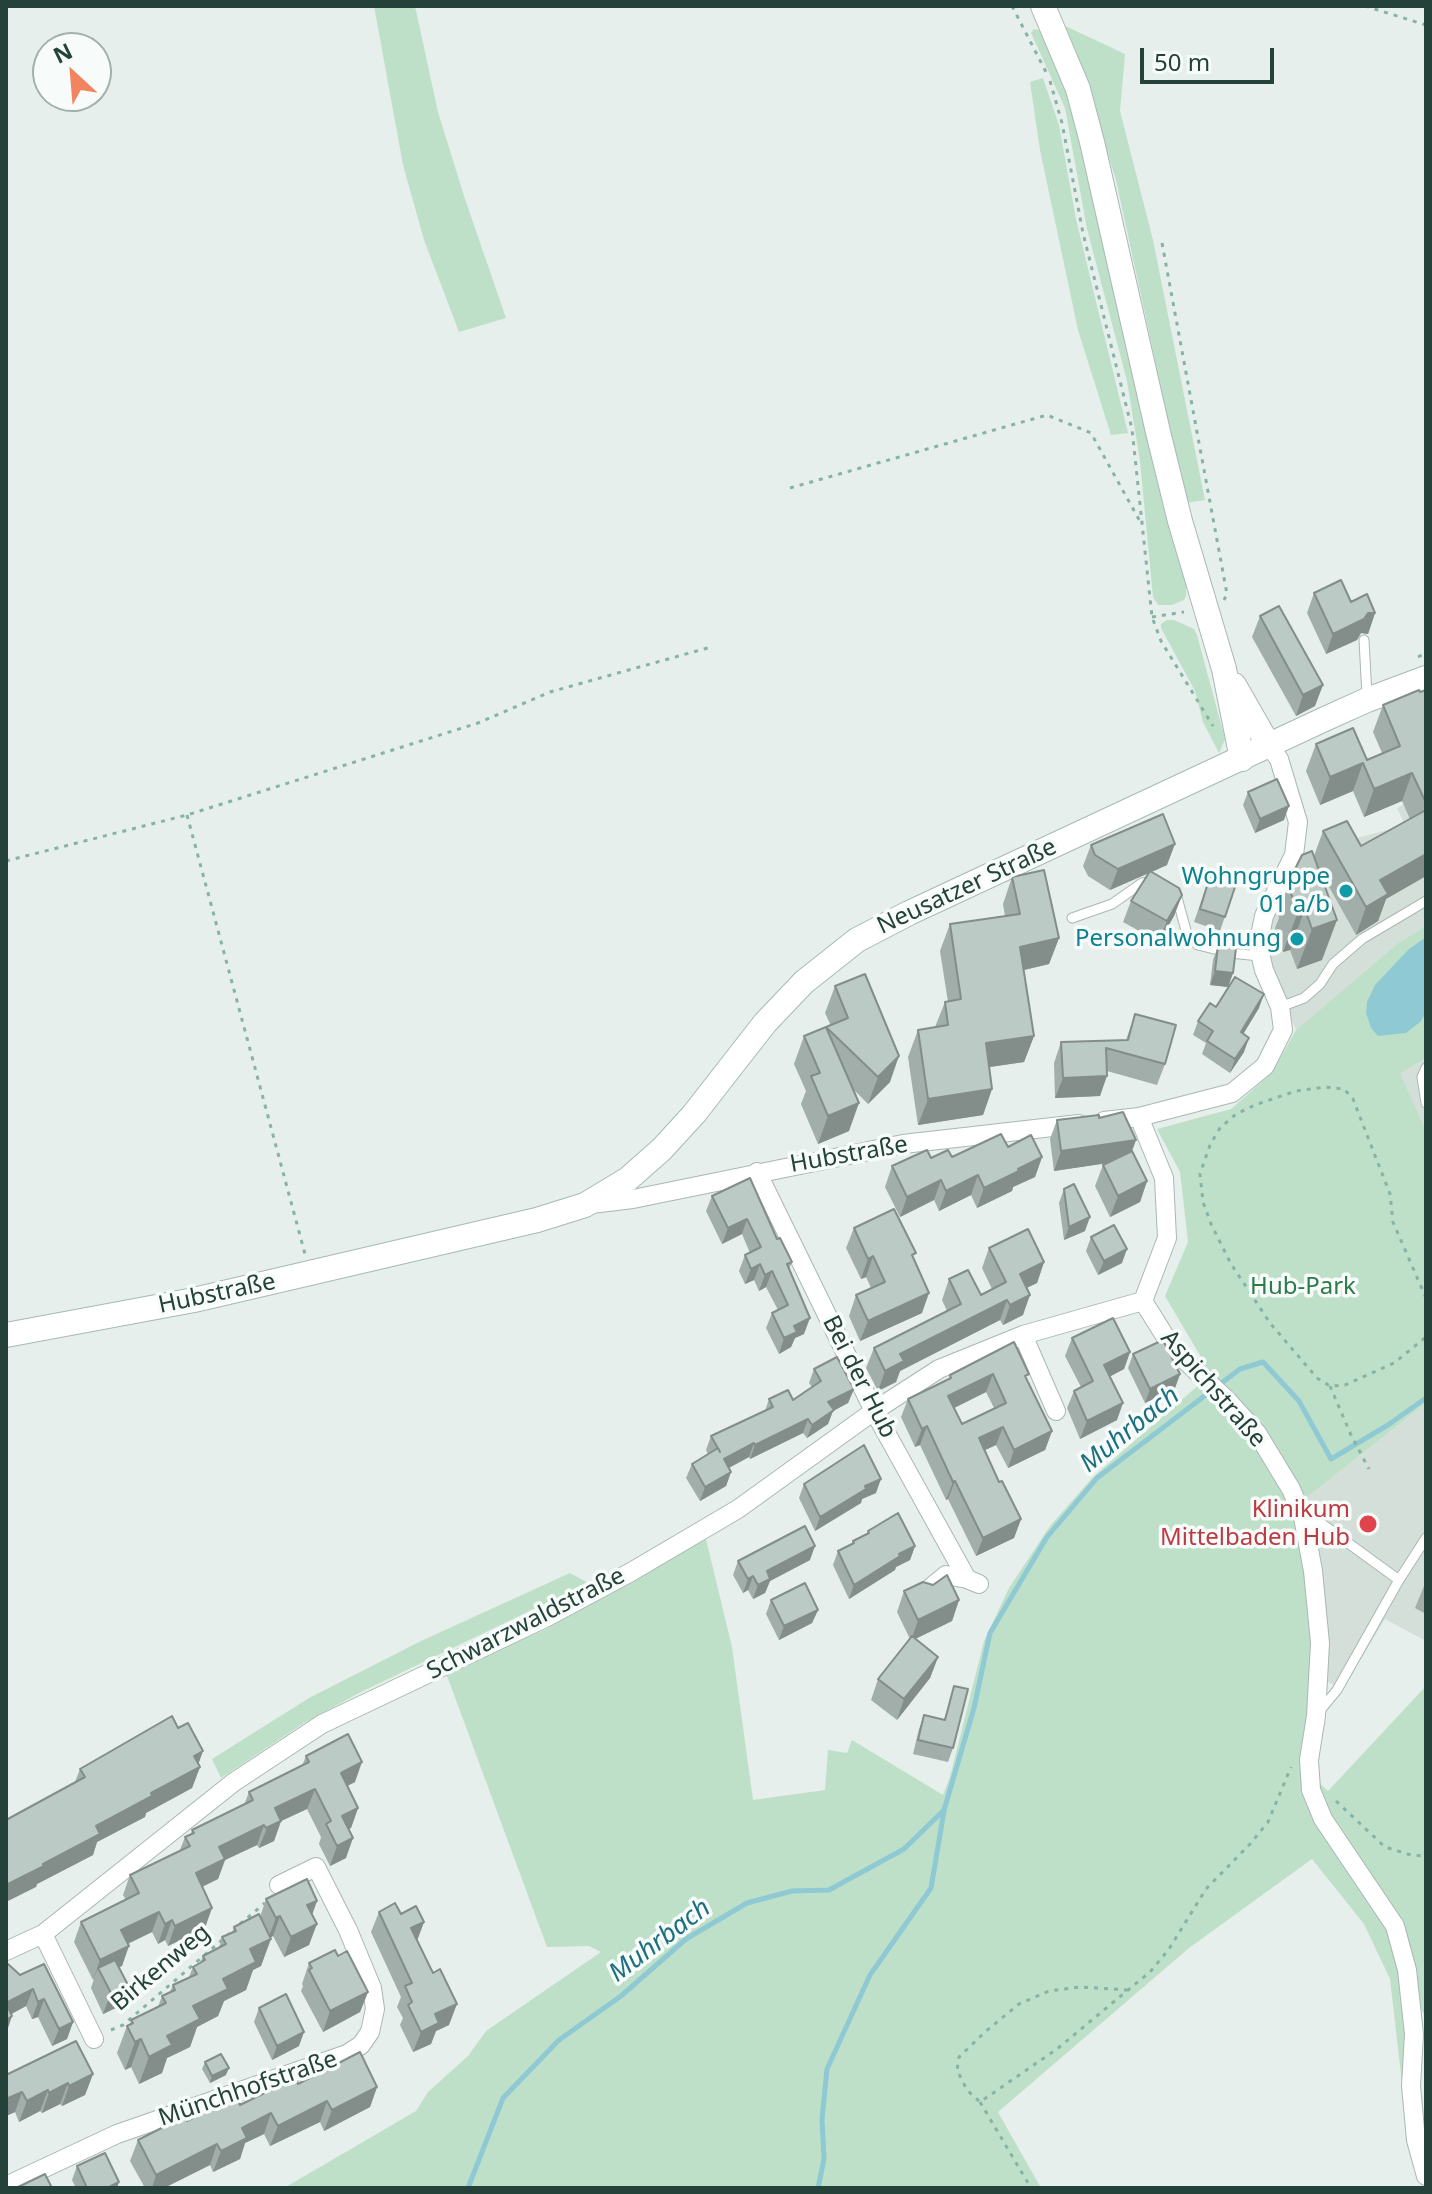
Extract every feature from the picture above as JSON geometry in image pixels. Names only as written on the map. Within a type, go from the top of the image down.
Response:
[{"type":"main road","points":[[1043,6],[1078,89],[1158,432],[1224,669],[1242,759]]},
{"type":"main road","points":[[1224,669],[1269,746]]},
{"type":"main road","name":"Neusatzer Straße","points":[[585,1205],[628,1179],[662,1149],[694,1114],[765,1023],[804,982],[857,940],[923,906],[1367,700],[1426,678]]},
{"type":"main road","name":"Hubstraße","points":[[6,1335],[194,1300],[537,1220],[585,1205]]},
{"type":"street","points":[[1269,746],[1279,759],[1298,822],[1294,855],[1264,916],[1258,945],[1264,970],[1280,1007]]},
{"type":"street","name":"Hubstraße","points":[[585,1205],[633,1199],[903,1144],[1139,1117],[1232,1093],[1265,1066],[1283,1030],[1280,1007]]},
{"type":"street","points":[[1139,1117],[1164,1178],[1167,1238],[1143,1301]]},
{"type":"street","name":"Bei der Hub","points":[[757,1172],[874,1411],[973,1582],[946,1575],[923,1594]]},
{"type":"street","name":"Schwarzwaldstraße","points":[[6,1951],[43,1934],[234,1782],[322,1724],[547,1617],[631,1572],[738,1509],[874,1411],[939,1369],[1023,1335],[1143,1301]]},
{"type":"street","name":"Aspichstraße","points":[[1143,1301],[1173,1349],[1257,1433],[1291,1489],[1303,1517],[1313,1571],[1320,1643],[1316,1716],[1301,1760],[1311,1790]]},
{"type":"street","points":[[1023,1335],[1056,1411]]},
{"type":"street","points":[[1311,1790],[1323,1819],[1395,1926],[1420,2031],[1411,2086],[1416,2140],[1426,2176]]},
{"type":"street","name":"Münchhofstraße","points":[[6,2186],[117,2134],[347,2054],[361,2045],[370,2032],[375,2009],[372,1988],[348,1930],[316,1867],[279,1885]]},
{"type":"street","points":[[43,1934],[94,2039]]},
{"type":"lane","points":[[1364,640],[1367,700]]},
{"type":"lane","points":[[1072,918],[1112,904],[1142,883],[1155,881],[1175,892],[1187,934],[1198,945],[1260,956]]},
{"type":"lane","points":[[1280,1007],[1304,998],[1320,984],[1333,964],[1362,939],[1426,901]]},
{"type":"lane","points":[[1426,1068],[1422,1077],[1426,1103]]},
{"type":"lane","points":[[1303,1517],[1322,1524],[1399,1580]]},
{"type":"lane","points":[[1316,1716],[1337,1690],[1426,1538]]},
{"type":"path","points":[[1012,6],[1050,78],[1062,123],[1083,233],[1132,429],[1152,617],[1161,641],[1214,728]]},
{"type":"path","points":[[1365,6],[1426,25]]},
{"type":"path","points":[[1152,617],[1223,603],[1227,594],[1162,243]]},
{"type":"path","points":[[790,488],[1047,415],[1091,433],[1143,527]]},
{"type":"path","points":[[6,861],[187,815],[478,723],[550,692],[711,647]]},
{"type":"path","points":[[187,815],[310,1273]]},
{"type":"path","points":[[1369,1469],[1330,1386],[1317,1378],[1270,1323],[1231,1264],[1211,1224],[1203,1202],[1200,1174],[1220,1128],[1246,1110],[1296,1091],[1325,1087],[1344,1089],[1353,1099],[1390,1194],[1393,1222],[1426,1298]]},
{"type":"path","points":[[1330,1386],[1345,1385],[1394,1363],[1426,1337]]},
{"type":"path","points":[[980,2102],[1057,2049],[1150,1972],[1169,1949],[1206,1889],[1268,1822],[1301,1760]]},
{"type":"path","points":[[1311,1790],[1335,1800],[1385,1847],[1426,1856]]},
{"type":"path","name":"Birkenweg","points":[[94,2039],[123,2025],[274,1897],[279,1885]]},
{"type":"path","points":[[1031,2188],[980,2102],[967,2090],[957,2070],[959,2057],[1019,2004],[1049,1991],[1081,1987],[1128,1990]]},
{"type":"shaded area","points":[[1426,794],[1426,926],[1398,943],[1296,1030],[1265,956],[1263,926],[1298,864],[1332,845],[1405,825],[1397,808]]},
{"type":"shaded area","points":[[1426,1058],[1426,1131],[1399,1072]]},
{"type":"shaded area","name":"Klinikum Mittelbaden Hub","points":[[1426,1403],[1426,1641],[1385,1619],[1342,1690],[1322,1678],[1305,1499]]},
{"type":"green space","points":[[374,6],[415,6],[438,112],[506,318],[459,332],[424,240],[403,165]]},
{"type":"green space","points":[[1059,23],[1125,54],[1120,111],[1153,240],[1205,500],[1186,503],[1116,180],[1088,90]]},
{"type":"green space","points":[[1034,29],[1044,31],[1066,83],[1186,584],[1184,600],[1172,605],[1158,605],[1153,597],[1140,461],[1127,381],[1087,229],[1065,108],[1031,33]]},
{"type":"green space","points":[[1043,78],[1059,125],[1076,219],[1128,433],[1111,435],[1078,330],[1040,150],[1030,82]]},
{"type":"green space","points":[[1167,620],[1194,629],[1197,635],[1225,739],[1219,753],[1203,722],[1195,691],[1161,628]]},
{"type":"green space","name":"Hub-Park","points":[[1426,926],[1426,1058],[1400,1073],[1426,1131],[1426,1403],[1305,1499],[1211,1374],[1165,1296],[1188,1242],[1180,1172],[1157,1129],[1231,1109],[1272,1073],[1296,1030],[1398,943]]},
{"type":"green space","points":[[1201,1383],[1240,1423],[1293,1511],[1308,1591],[1312,1653],[1303,1764],[1387,1926],[1397,1958],[1405,2030],[1405,2109],[1390,1979],[1364,1924],[1312,1859],[1189,1948],[998,2112],[1041,2188],[284,2188],[416,2111],[428,2092],[468,2056],[486,2031],[601,1952],[589,1946],[547,1947],[446,1673],[544,1630],[706,1539],[732,1647],[753,1800],[825,1790],[828,1750],[847,1753],[852,1740],[943,1795],[984,1641],[1009,1588],[1050,1526],[1093,1477]]},
{"type":"green space","points":[[570,1573],[588,1583],[361,1692],[304,1723],[221,1778],[212,1759],[309,1698],[421,1641]]},
{"type":"green space","points":[[1426,1686],[1426,2016],[1418,2006],[1410,1955],[1337,1831],[1316,1780],[1328,1791]]},
{"type":"water","points":[[1426,937],[1426,1013],[1406,1033],[1378,1036],[1371,1028],[1366,1013],[1367,1002],[1375,985],[1408,950]]},
{"type":"building","points":[[1341,580],[1351,602],[1367,594],[1375,613],[1368,613],[1364,619],[1333,634],[1314,593]]},
{"type":"building","points":[[1279,606],[1323,685],[1303,695],[1260,616]]},
{"type":"building","points":[[1426,690],[1426,803],[1412,773],[1374,789],[1363,763],[1330,777],[1316,744],[1353,728],[1367,760],[1400,746],[1383,705]]},
{"type":"building","points":[[1277,779],[1289,806],[1260,819],[1248,792]]},
{"type":"building","points":[[1426,810],[1426,854],[1380,880],[1388,894],[1366,907],[1323,831],[1347,821],[1361,846]]},
{"type":"building","points":[[1163,814],[1175,844],[1118,869],[1095,855],[1091,845]]},
{"type":"building","points":[[1312,851],[1337,920],[1312,929],[1305,909],[1298,912],[1289,888],[1296,885],[1292,875],[1302,855]]},
{"type":"building","points":[[1044,870],[1059,938],[1020,947],[1034,1036],[986,1043],[992,1089],[928,1099],[918,1030],[948,1025],[945,1002],[961,999],[950,924],[1020,914],[1012,877]]},
{"type":"building","points":[[1150,871],[1179,888],[1182,895],[1167,921],[1131,901]]},
{"type":"building","points":[[1211,873],[1237,881],[1225,917],[1200,909]]},
{"type":"building","points":[[1218,946],[1236,948],[1233,973],[1215,971]]},
{"type":"building","points":[[865,974],[899,1056],[878,1077],[826,1027],[848,1018],[835,986]]},
{"type":"building","points":[[1235,977],[1264,994],[1241,1032],[1249,1038],[1235,1059],[1207,1041],[1213,1031],[1198,1021],[1210,1003],[1216,1007]]},
{"type":"building","points":[[1135,1014],[1176,1025],[1165,1064],[1106,1048],[1107,1076],[1063,1078],[1061,1042],[1128,1040]]},
{"type":"building","points":[[826,1027],[859,1103],[828,1116],[811,1076],[820,1073],[804,1036]]},
{"type":"building","points":[[1123,1112],[1136,1140],[1061,1151],[1057,1120],[1099,1115],[1099,1118]]},
{"type":"building","points":[[1001,1134],[1008,1147],[1031,1135],[1042,1157],[984,1188],[978,1175],[946,1191],[941,1180],[907,1197],[892,1166],[927,1150],[931,1158],[948,1150],[952,1157]]},
{"type":"building","points":[[1132,1151],[1147,1181],[1118,1196],[1103,1165]]},
{"type":"building","points":[[750,1178],[777,1239],[780,1238],[792,1262],[787,1264],[810,1318],[794,1326],[797,1332],[784,1338],[772,1313],[788,1305],[772,1271],[765,1275],[760,1264],[751,1269],[745,1255],[761,1247],[747,1219],[728,1228],[712,1196]]},
{"type":"building","points":[[1074,1184],[1090,1217],[1069,1227],[1064,1189]]},
{"type":"building","points":[[894,1209],[916,1253],[912,1255],[929,1293],[868,1321],[856,1295],[885,1282],[873,1256],[868,1259],[854,1228]]},
{"type":"building","points":[[1114,1225],[1127,1249],[1104,1261],[1091,1237]]},
{"type":"building","points":[[1028,1229],[1044,1262],[1020,1274],[1030,1295],[1010,1305],[1007,1300],[900,1354],[904,1361],[885,1371],[874,1348],[961,1304],[949,1279],[968,1270],[981,1295],[1006,1282],[989,1248]]},
{"type":"building","points":[[1113,1318],[1130,1352],[1104,1365],[1123,1403],[1087,1421],[1074,1391],[1093,1381],[1072,1338]]},
{"type":"building","points":[[1163,1340],[1180,1374],[1150,1389],[1133,1354]]},
{"type":"building","points":[[1014,1342],[1029,1374],[1025,1376],[1052,1431],[1014,1450],[1003,1427],[979,1438],[999,1482],[1002,1481],[1021,1519],[983,1538],[927,1426],[922,1429],[908,1399],[951,1378],[950,1375]],"holes":[[[993,1374],[1006,1403],[962,1424],[948,1396]]]},
{"type":"building","points":[[837,1357],[854,1389],[828,1402],[834,1410],[812,1425],[808,1419],[724,1459],[731,1472],[705,1487],[692,1464],[718,1448],[711,1436],[773,1407],[769,1399],[788,1390],[793,1400],[821,1381],[814,1369]]},
{"type":"building","points":[[864,1445],[881,1479],[865,1486],[866,1489],[820,1517],[804,1484]]},
{"type":"building","points":[[898,1513],[915,1546],[854,1585],[838,1551]]},
{"type":"building","points":[[805,1526],[815,1546],[767,1571],[770,1579],[758,1585],[753,1576],[748,1579],[738,1561]]},
{"type":"building","points":[[947,1575],[959,1600],[918,1620],[904,1591],[923,1582],[933,1585]]},
{"type":"building","points":[[805,1583],[818,1610],[784,1626],[771,1600]]},
{"type":"building","points":[[912,1636],[938,1657],[904,1699],[878,1679]]},
{"type":"building","points":[[954,1686],[968,1689],[953,1748],[918,1740],[924,1715],[945,1720]]},
{"type":"building","points":[[172,1716],[178,1728],[188,1723],[203,1751],[194,1756],[200,1767],[96,1826],[100,1834],[6,1885],[6,1820],[85,1777],[80,1769]]},
{"type":"building","points":[[348,1734],[362,1762],[341,1773],[358,1808],[342,1816],[353,1838],[337,1846],[326,1824],[331,1821],[315,1789],[275,1808],[281,1821],[266,1828],[264,1825],[219,1847],[225,1859],[196,1873],[212,1908],[175,1926],[172,1920],[165,1924],[159,1912],[121,1930],[129,1946],[100,1960],[81,1922],[139,1893],[130,1875],[190,1846],[185,1837],[194,1833],[192,1830],[253,1800],[249,1792],[309,1762],[306,1756]]},
{"type":"building","points":[[307,1879],[317,1901],[307,1905],[317,1924],[291,1937],[266,1899]]},
{"type":"building","points":[[395,1903],[401,1914],[416,1906],[424,1922],[411,1928],[433,1973],[440,1969],[457,2004],[435,2014],[439,2023],[421,2032],[408,2005],[412,2002],[405,1986],[412,1983],[379,1912]]},
{"type":"building","points":[[259,1914],[271,1939],[250,1949],[256,1962],[223,1979],[228,1989],[193,2006],[200,2019],[167,2036],[172,2045],[149,2057],[141,2039],[135,2042],[127,2026],[133,2023],[131,2020],[166,2003],[162,1996],[175,1990],[173,1985],[197,1974],[193,1967],[205,1960],[203,1956],[226,1944],[222,1937]]},
{"type":"building","points":[[335,1950],[338,1956],[347,1951],[368,1992],[330,2011],[309,1970],[312,1968],[309,1963]]},
{"type":"building","points":[[115,1960],[128,1985],[111,1993],[98,1968]]},
{"type":"building","points":[[44,1964],[73,2022],[59,2029],[44,1999],[38,2002],[33,1989],[6,2003],[6,1965],[20,1975]]},
{"type":"building","points":[[286,1994],[304,2032],[277,2046],[259,2008]]},
{"type":"building","points":[[6,2003],[12,2016],[6,2020]]},
{"type":"building","points":[[76,2041],[93,2074],[27,2101],[22,2092],[6,2099],[6,2075]]},
{"type":"building","points":[[360,2052],[377,2087],[332,2110],[327,2101],[278,2126],[271,2113],[242,2128],[247,2138],[221,2151],[217,2144],[156,2175],[138,2140],[185,2116],[187,2121],[236,2096],[240,2105],[295,2078],[298,2084]]},
{"type":"building","points":[[221,2054],[229,2068],[212,2076],[205,2062]]},
{"type":"building","points":[[105,2153],[119,2182],[107,2188],[87,2188],[77,2166]]},
{"type":"building","points":[[45,2174],[52,2188],[16,2188]]},
{"type":"waterway","name":"Muhrbach","points":[[1219,1385],[1240,1369],[1263,1362],[1299,1401],[1331,1459],[1426,1398]]},
{"type":"waterway","name":"Muhrbach","points":[[468,2188],[503,2098],[559,2040],[621,1996],[686,1939],[747,1903],[792,1891],[829,1890],[904,1849],[944,1810],[974,1708],[990,1633],[1047,1537],[1097,1478],[1211,1391]]},
{"type":"waterway","name":"Muhrbach","points":[[818,2188],[824,2159],[822,2119],[827,2069],[870,1975],[931,1888],[944,1811]]},
{"type":"place","name":"Wohngruppe 01 a/b","points":[[1346,891]]},
{"type":"place","name":"Personalwohnung","points":[[1297,939]]},
{"type":"place","name":"Klinikum Mittelbaden Hub","points":[[1368,1524]]}]
